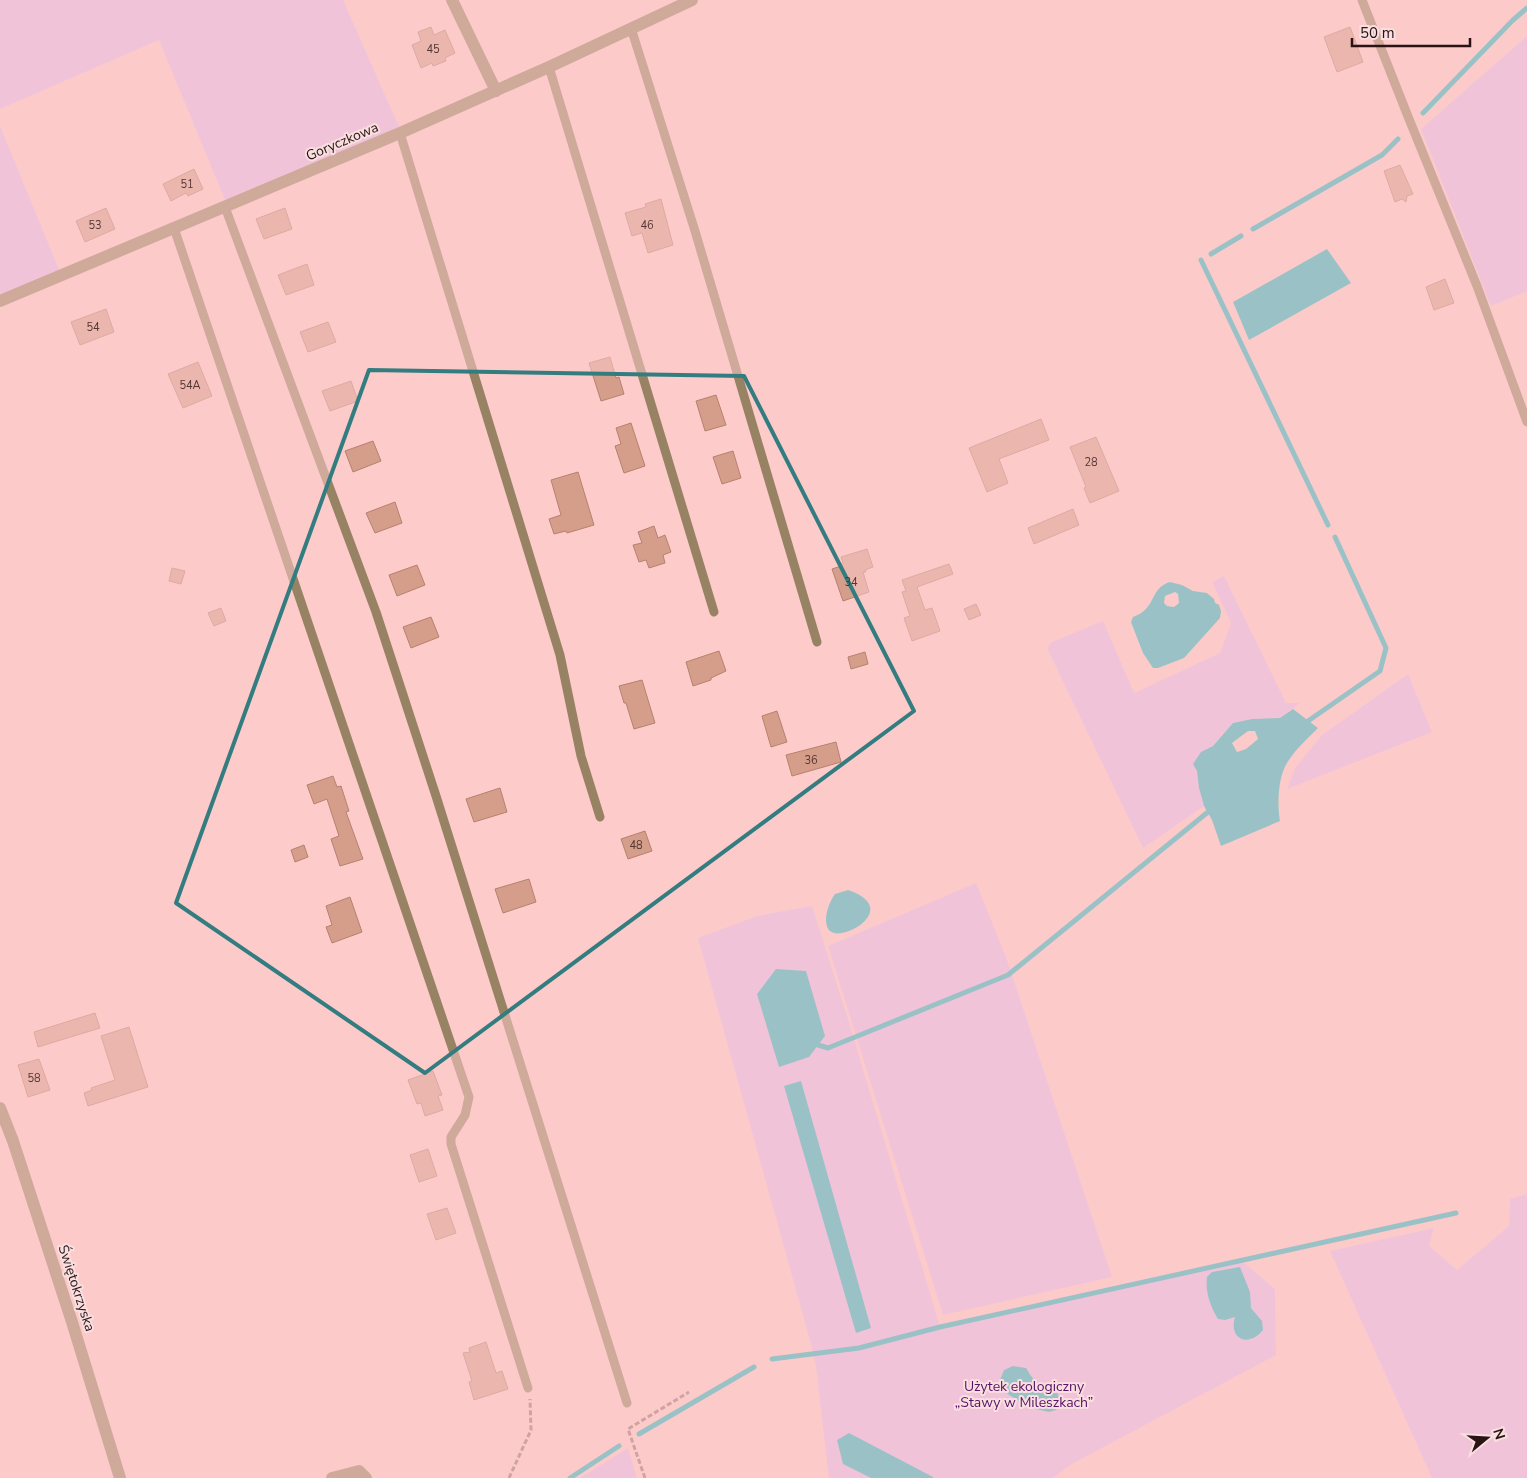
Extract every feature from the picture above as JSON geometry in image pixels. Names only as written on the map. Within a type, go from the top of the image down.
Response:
[{"type":"street","points":[[452,0],[496,91]]},
{"type":"street","name":"Goryczkowa","points":[[0,301],[400,133],[549,67],[692,0]]},
{"type":"street","name":"Świętokrzyska","points":[[0,1108],[13,1141],[64,1294],[120,1478]]},
{"type":"street","points":[[332,1478],[359,1470],[366,1478]]},
{"type":"lane","points":[[1362,0],[1477,286],[1527,422]]},
{"type":"lane","points":[[631,28],[695,231],[818,642]]},
{"type":"lane","points":[[549,67],[714,612]]},
{"type":"lane","points":[[400,133],[560,655],[581,756],[600,817]]},
{"type":"lane","points":[[225,207],[376,612],[436,796],[627,1403]]},
{"type":"lane","points":[[174,228],[469,1097],[465,1115],[451,1137],[450,1144],[528,1388]]},
{"type":"path","points":[[508,1478],[531,1430],[528,1388]]},
{"type":"path","points":[[645,1478],[628,1429],[688,1392]]},
{"type":"highlighted area","points":[[369,370],[744,376],[914,711],[425,1073],[176,903]]},
{"type":"green space","points":[[0,0],[343,0],[400,129],[225,200],[159,40],[0,109]]},
{"type":"green space","points":[[1527,36],[1527,291],[1491,306],[1421,129]]},
{"type":"green space","points":[[0,126],[60,272],[0,295]]},
{"type":"green space","points":[[1224,576],[1286,703],[1300,703],[1280,718],[1252,719],[1233,723],[1213,746],[1201,753],[1199,780],[1204,806],[1143,848],[1047,648],[1052,642],[1103,621],[1134,693],[1220,653],[1231,623],[1212,582]]},
{"type":"green space","points":[[1408,674],[1432,732],[1287,789],[1296,767],[1322,735]]},
{"type":"green space","points":[[976,883],[1006,957],[1112,1277],[943,1315],[828,946]]},
{"type":"green space","name":"Użytek ekologiczny „Stawy w Mileszkach”","points":[[812,906],[849,1022],[940,1327],[1242,1261],[1275,1289],[1276,1355],[1070,1465],[1053,1478],[829,1478],[816,1367],[811,1344],[698,938],[757,916]]},
{"type":"green space","points":[[1527,1194],[1527,1478],[1432,1478],[1330,1251],[1434,1228],[1429,1246],[1457,1270],[1509,1226],[1510,1199]]},
{"type":"green space","points":[[628,1448],[637,1478],[580,1478]]},
{"type":"water","points":[[1327,249],[1351,283],[1249,340],[1233,302]]},
{"type":"water","points":[[1170,582],[1182,585],[1193,591],[1207,593],[1219,605],[1221,611],[1220,618],[1184,658],[1158,668],[1153,668],[1143,653],[1131,622],[1133,617],[1146,609],[1163,585]],"holes":[[[1175,592],[1178,594],[1179,603],[1174,607],[1167,606],[1164,603],[1165,596]]]},
{"type":"water","points":[[1293,709],[1318,728],[1301,745],[1284,769],[1279,791],[1280,821],[1221,846],[1212,820],[1204,806],[1197,771],[1193,764],[1201,752],[1213,746],[1233,723],[1252,719],[1280,718]],"holes":[[[1248,731],[1255,731],[1258,739],[1246,749],[1237,752],[1232,743]]]},
{"type":"water","points":[[848,890],[863,897],[870,906],[869,914],[864,922],[856,928],[846,932],[837,933],[830,931],[826,920],[830,903],[835,894]]},
{"type":"water","points":[[776,969],[806,971],[825,1036],[809,1057],[779,1067],[757,994]]},
{"type":"water","points":[[801,1081],[871,1328],[856,1333],[784,1086]]},
{"type":"water","points":[[1240,1267],[1250,1292],[1251,1308],[1262,1321],[1263,1330],[1252,1339],[1247,1340],[1237,1336],[1234,1325],[1235,1317],[1225,1320],[1218,1319],[1210,1304],[1207,1293],[1207,1277],[1212,1272]]},
{"type":"water","points":[[1013,1366],[1026,1368],[1036,1382],[1058,1394],[1061,1404],[1056,1410],[1049,1412],[1036,1409],[1026,1401],[1019,1401],[1003,1391],[1000,1380],[1004,1370]]},
{"type":"water","points":[[849,1433],[933,1478],[871,1478],[843,1464],[837,1440]]},
{"type":"building","points":[[431,27],[434,35],[445,30],[455,53],[445,58],[446,61],[433,66],[432,63],[421,68],[412,45],[421,41],[418,32]]},
{"type":"building","points":[[1350,27],[1363,62],[1337,72],[1324,37]]},
{"type":"building","points":[[1400,165],[1413,194],[1407,196],[1406,202],[1402,199],[1395,202],[1384,171]]},
{"type":"building","points":[[194,169],[203,189],[188,196],[186,193],[171,201],[163,184]]},
{"type":"building","points":[[661,199],[673,245],[648,253],[642,233],[632,236],[625,213],[646,207],[645,204]]},
{"type":"building","points":[[106,208],[115,229],[85,242],[76,221]]},
{"type":"building","points":[[285,208],[292,229],[264,239],[256,219]]},
{"type":"building","points":[[307,264],[314,285],[286,295],[278,275]]},
{"type":"building","points":[[1445,279],[1454,303],[1434,310],[1426,287]]},
{"type":"building","points":[[106,309],[114,332],[80,345],[71,322]]},
{"type":"building","points":[[328,322],[336,342],[308,352],[300,332]]},
{"type":"building","points":[[610,357],[616,378],[619,377],[624,394],[601,401],[589,363]]},
{"type":"building","points":[[198,362],[212,396],[183,408],[168,374]]},
{"type":"building","points":[[351,381],[358,401],[330,411],[322,391]]},
{"type":"building","points":[[716,395],[726,425],[705,431],[696,401]]},
{"type":"building","points":[[1041,419],[1049,440],[999,459],[1008,483],[987,492],[969,448]]},
{"type":"building","points":[[631,423],[645,466],[624,473],[615,446],[621,444],[616,428]]},
{"type":"building","points":[[1096,437],[1119,491],[1090,503],[1084,488],[1086,487],[1070,447]]},
{"type":"building","points":[[373,441],[381,461],[353,472],[345,451]]},
{"type":"building","points":[[733,451],[741,478],[722,484],[713,457]]},
{"type":"building","points":[[578,472],[594,525],[567,533],[566,531],[554,534],[549,519],[561,515],[551,480]]},
{"type":"building","points":[[395,502],[402,523],[375,533],[366,513]]},
{"type":"building","points":[[1073,509],[1079,525],[1034,544],[1028,528]]},
{"type":"building","points":[[654,526],[658,538],[665,535],[671,552],[663,555],[665,563],[649,568],[646,560],[639,562],[633,545],[642,543],[638,532]]},
{"type":"building","points":[[867,549],[873,567],[863,572],[869,592],[843,601],[832,569],[841,566],[840,564],[843,563],[841,557]]},
{"type":"building","points":[[949,564],[953,574],[917,587],[925,610],[932,608],[940,631],[912,641],[904,618],[910,616],[902,592],[906,591],[902,580]]},
{"type":"building","points":[[417,565],[425,585],[397,596],[389,575]]},
{"type":"building","points":[[172,568],[185,571],[181,584],[169,581]]},
{"type":"building","points":[[976,604],[981,615],[969,620],[964,609]]},
{"type":"building","points":[[221,608],[226,621],[214,626],[208,613]]},
{"type":"building","points":[[431,617],[439,637],[411,648],[403,627]]},
{"type":"building","points":[[719,651],[726,671],[711,678],[711,680],[693,686],[686,662]]},
{"type":"building","points":[[865,652],[868,664],[851,669],[848,657]]},
{"type":"building","points":[[642,680],[655,723],[634,729],[619,686]]},
{"type":"building","points":[[777,711],[787,742],[771,747],[762,716]]},
{"type":"building","points":[[836,742],[841,762],[792,776],[786,755]]},
{"type":"building","points":[[333,776],[337,787],[341,786],[349,811],[346,812],[363,859],[340,866],[331,839],[339,836],[327,799],[314,804],[307,785]]},
{"type":"building","points":[[500,788],[507,812],[474,822],[466,799]]},
{"type":"building","points":[[645,831],[652,851],[628,859],[621,839]]},
{"type":"building","points":[[304,845],[308,857],[295,862],[291,850]]},
{"type":"building","points":[[529,879],[536,902],[503,913],[495,889]]},
{"type":"building","points":[[350,897],[362,932],[332,943],[326,927],[332,925],[326,906]]},
{"type":"building","points":[[95,1013],[100,1028],[38,1047],[34,1032]]},
{"type":"building","points":[[129,1027],[148,1087],[88,1106],[84,1093],[92,1090],[91,1088],[115,1080],[101,1036]]},
{"type":"building","points":[[39,1059],[50,1090],[28,1097],[18,1065]]},
{"type":"building","points":[[433,1071],[442,1095],[438,1096],[443,1110],[425,1116],[421,1103],[417,1104],[408,1080]]},
{"type":"building","points":[[428,1149],[437,1176],[419,1182],[410,1155]]},
{"type":"building","points":[[447,1208],[456,1233],[436,1240],[427,1214]]},
{"type":"building","points":[[486,1342],[496,1373],[502,1371],[508,1389],[474,1400],[469,1382],[472,1381],[463,1353],[470,1352],[469,1348]]},
{"type":"waterway","points":[[1423,113],[1513,20],[1527,8]]},
{"type":"waterway","points":[[1253,229],[1382,155],[1398,139]]},
{"type":"waterway","points":[[1211,254],[1241,236]]},
{"type":"waterway","points":[[1201,260],[1328,525]]},
{"type":"waterway","points":[[1308,721],[1380,671],[1386,648],[1335,537]]},
{"type":"waterway","points":[[818,1045],[828,1048],[1008,975],[1208,812]]},
{"type":"waterway","points":[[772,1359],[859,1348],[940,1327],[1456,1213]]},
{"type":"waterway","points":[[639,1434],[754,1367]]},
{"type":"waterway","points":[[570,1478],[619,1446]]}]
